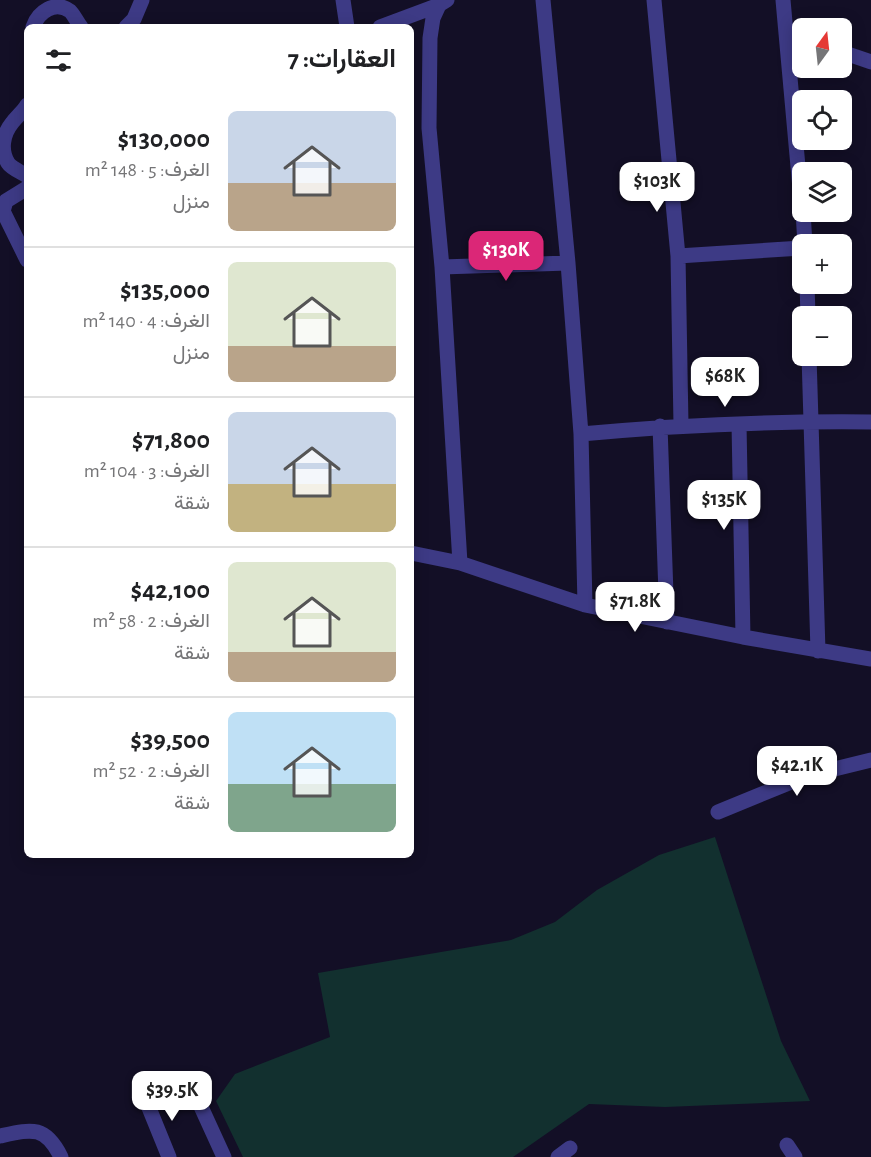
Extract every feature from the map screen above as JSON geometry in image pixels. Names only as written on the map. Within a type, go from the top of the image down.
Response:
[{"type":"street","points":[[129,24],[134,19],[142,0]]},
{"type":"street","points":[[343,0],[347,24]]},
{"type":"street","points":[[543,0],[568,263],[580,434],[585,605]]},
{"type":"street","points":[[654,0],[678,256],[681,425]]},
{"type":"street","points":[[783,0],[798,162]]},
{"type":"street","points":[[388,24],[443,3]]},
{"type":"street","points":[[443,3],[433,18],[430,38],[429,128],[442,267],[460,563]]},
{"type":"street","points":[[34,24],[44,10],[52,5],[62,5],[70,11],[79,24]]},
{"type":"street","points":[[787,33],[792,35]]},
{"type":"street","points":[[852,55],[871,62]]},
{"type":"street","points":[[24,110],[12,123],[3,138],[3,151],[8,164],[24,174]]},
{"type":"street","points":[[24,190],[6,201],[3,210],[24,254]]},
{"type":"street","points":[[678,256],[792,249]]},
{"type":"street","points":[[442,267],[568,263]]},
{"type":"street","points":[[809,366],[818,651]]},
{"type":"street","points":[[580,434],[681,425],[811,421],[871,422]]},
{"type":"street","points":[[739,424],[743,637]]},
{"type":"street","points":[[660,426],[667,622]]},
{"type":"street","points":[[414,554],[460,563],[585,605],[743,637],[871,659]]},
{"type":"street","points":[[718,812],[806,776],[871,760]]},
{"type":"street","points":[[192,1087],[224,1157]]},
{"type":"street","points":[[145,1098],[168,1157]]},
{"type":"street","points":[[0,1136],[26,1130],[40,1131],[53,1141],[61,1157]]},
{"type":"green space","points":[[715,837],[781,1041],[810,1101],[665,1107],[589,1104],[513,1157],[243,1157],[216,1101],[235,1074],[330,1037],[318,973],[511,940],[555,922],[597,890],[659,855]]}]
